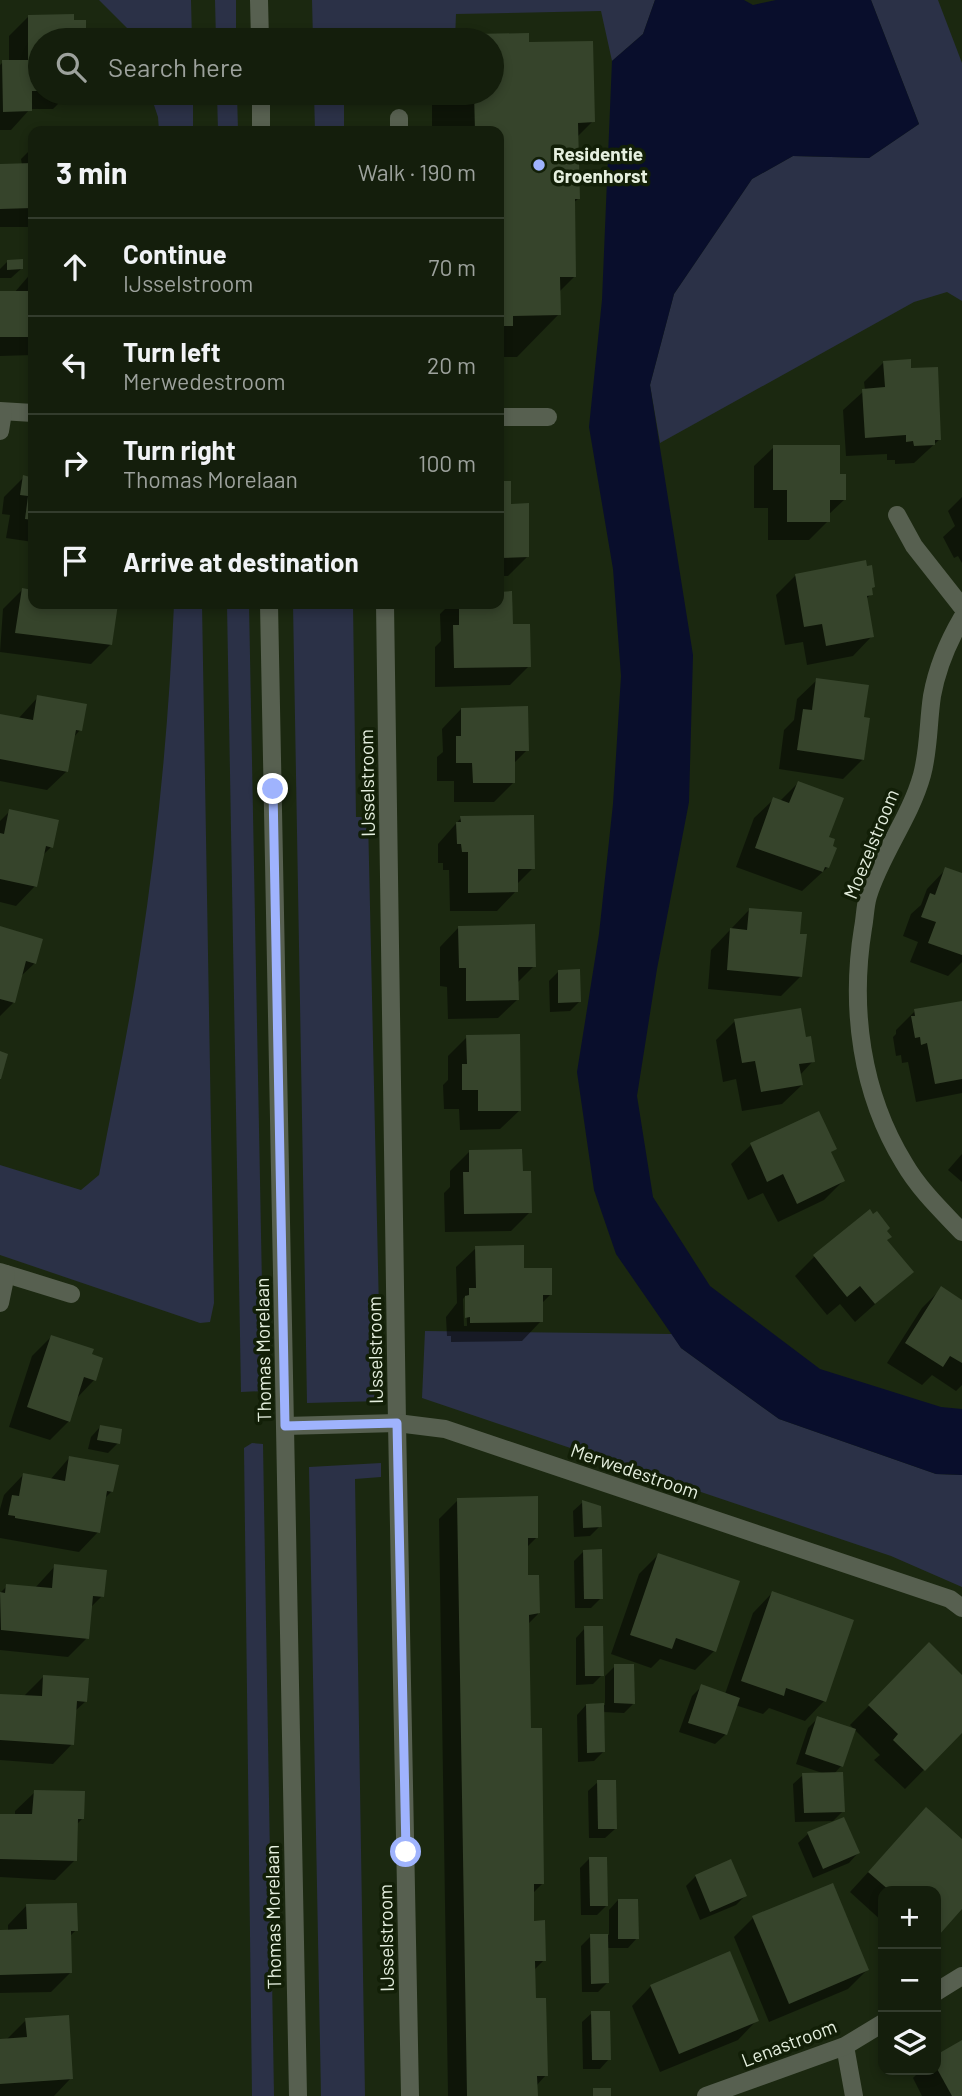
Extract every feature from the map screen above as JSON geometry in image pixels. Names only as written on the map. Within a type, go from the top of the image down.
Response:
[{"type":"street","points":[[259,0],[260,28]]},
{"type":"street","points":[[261,105],[261,126]]},
{"type":"street","points":[[0,431],[1,412],[28,413]]},
{"type":"street","points":[[504,417],[548,417]]},
{"type":"street","points":[[897,515],[914,546],[962,607]]},
{"type":"street","name":"Thomas Morelaan","points":[[269,609],[298,2096]]},
{"type":"street","name":"IJsselstroom","points":[[385,609],[410,2096]]},
{"type":"street","name":"Moezelstroom","points":[[962,618],[946,647],[932,696],[929,741],[921,777],[868,896],[857,979],[859,1031],[870,1086],[881,1119],[904,1164],[930,1199],[962,1232]]},
{"type":"street","points":[[0,1303],[3,1273],[71,1294]]},
{"type":"street","name":"Merwedestroom","points":[[285,1426],[397,1423],[445,1429],[950,1599],[962,1608]]},
{"type":"street","points":[[941,1989],[962,1976]]},
{"type":"street","name":"Lenastroom","points":[[706,2096],[845,2046],[878,2026]]},
{"type":"street","points":[[845,2046],[854,2096]]},
{"type":"shaded area","points":[[99,0],[191,0],[192,28],[127,28]]},
{"type":"shaded area","points":[[215,0],[236,0],[236,28],[216,28]]},
{"type":"shaded area","points":[[312,0],[655,0],[643,34],[612,61],[601,11],[456,14],[455,28],[313,28]]},
{"type":"shaded area","points":[[655,0],[744,0],[753,5],[776,0],[871,0],[919,124],[869,158],[793,156],[752,179],[674,294],[650,385],[693,655],[689,802],[657,969],[637,1096],[653,1197],[710,1286],[820,1369],[941,1407],[962,1409],[962,1475],[936,1474],[779,1419],[681,1348],[616,1254],[594,1190],[577,1072],[599,934],[613,804],[621,676],[613,569],[589,427],[602,300],[612,61],[643,34]]},
{"type":"shaded area","points":[[871,0],[938,0],[962,63],[962,301],[947,292],[914,302],[660,443],[650,385],[674,294],[752,179],[793,156],[869,158],[919,124]]},
{"type":"shaded area","points":[[154,105],[193,105],[193,126],[159,126]]},
{"type":"shaded area","points":[[217,105],[237,105],[238,126],[218,126]]},
{"type":"shaded area","points":[[314,105],[344,105],[344,126],[315,126]]},
{"type":"shaded area","points":[[174,609],[202,609],[214,1303],[210,1322],[200,1323],[0,1255],[0,1165],[81,1190],[99,1175],[140,954],[157,823]]},
{"type":"shaded area","points":[[227,609],[249,609],[264,1391],[241,1392]]},
{"type":"shaded area","points":[[293,609],[353,609],[356,817],[368,817],[381,1401],[307,1403]]},
{"type":"shaded area","points":[[425,1331],[672,1334],[681,1348],[779,1419],[936,1474],[962,1475],[962,1587],[891,1556],[422,1398]]},
{"type":"shaded area","points":[[252,1443],[263,1444],[274,2096],[252,2096],[244,1448]]},
{"type":"shaded area","points":[[381,1463],[381,1477],[355,1479],[365,2096],[321,2096],[309,1467]]},
{"type":"building","points":[[74,14],[74,20],[86,20],[86,28],[28,28],[28,15]]},
{"type":"building","name":"Residentie Groenhorst","points":[[504,33],[529,33],[529,42],[593,41],[595,122],[578,123],[580,199],[575,199],[576,277],[560,277],[561,315],[513,316],[513,326],[504,326],[504,126],[475,126],[474,105],[504,105]]},
{"type":"building","points":[[2,60],[28,60],[28,105],[32,105],[32,111],[3,112]]},
{"type":"building","points":[[28,163],[28,208],[0,209],[0,164]]},
{"type":"building","points":[[23,259],[23,269],[7,270],[7,260]]},
{"type":"building","points":[[0,291],[28,291],[28,337],[0,337]]},
{"type":"building","points":[[911,359],[911,368],[938,367],[941,440],[935,440],[935,445],[914,446],[913,441],[906,442],[906,435],[865,438],[862,389],[885,387],[883,361]]},
{"type":"building","points":[[773,445],[840,445],[840,474],[846,474],[846,500],[830,500],[830,522],[787,522],[787,490],[773,490]]},
{"type":"building","points":[[23,475],[28,476],[28,496],[20,495]]},
{"type":"building","points":[[504,481],[511,481],[511,504],[529,503],[529,557],[504,558]]},
{"type":"building","points":[[28,496],[28,519],[25,519]]},
{"type":"building","points":[[866,560],[867,566],[872,565],[875,587],[872,588],[873,595],[867,596],[874,637],[826,646],[822,624],[804,627],[795,574]]},
{"type":"building","points":[[22,588],[28,589],[28,609],[117,609],[112,645],[15,633]]},
{"type":"building","points":[[512,591],[513,624],[530,624],[531,667],[454,668],[453,625],[459,625],[459,609],[504,609],[504,592]]},
{"type":"building","points":[[816,678],[869,685],[864,717],[870,718],[864,760],[797,750],[803,709],[812,710]]},
{"type":"building","points":[[37,695],[87,704],[82,731],[76,730],[68,772],[0,759],[0,714],[33,720]]},
{"type":"building","points":[[528,706],[529,751],[515,751],[515,783],[473,783],[472,763],[456,763],[456,736],[461,736],[461,708]]},
{"type":"building","points":[[798,781],[844,798],[829,837],[835,839],[833,846],[837,848],[829,868],[825,867],[823,872],[755,848],[773,797],[789,803]]},
{"type":"building","points":[[9,809],[59,820],[53,848],[46,846],[37,887],[0,879],[0,833],[4,834]]},
{"type":"building","points":[[534,815],[535,869],[518,869],[518,892],[468,893],[468,852],[462,852],[461,844],[457,844],[456,822],[461,822],[460,816]]},
{"type":"building","points":[[945,867],[962,873],[962,955],[928,943],[936,922],[921,917],[930,893],[935,895]]},
{"type":"building","points":[[749,908],[802,912],[800,934],[807,934],[802,977],[727,970],[730,928],[747,930]]},
{"type":"building","points":[[535,924],[536,967],[518,967],[519,1000],[466,1001],[466,968],[459,968],[458,926]]},
{"type":"building","points":[[0,926],[43,939],[36,964],[26,961],[15,1003],[0,999]]},
{"type":"building","points":[[580,969],[581,1002],[558,1003],[558,970]]},
{"type":"building","points":[[962,1001],[962,1079],[935,1084],[927,1043],[921,1045],[920,1037],[915,1038],[911,1016],[915,1016],[914,1009]]},
{"type":"building","points":[[801,1008],[806,1037],[811,1036],[815,1062],[799,1064],[803,1085],[761,1092],[755,1061],[742,1063],[734,1019]]},
{"type":"building","points":[[520,1034],[521,1111],[478,1111],[478,1090],[462,1090],[462,1064],[467,1064],[466,1035]]},
{"type":"building","points":[[0,1051],[8,1054],[1,1079],[0,1079]]},
{"type":"building","points":[[819,1111],[837,1149],[831,1152],[845,1181],[797,1204],[783,1174],[767,1182],[750,1143]]},
{"type":"building","points":[[522,1149],[523,1171],[531,1171],[532,1213],[464,1214],[463,1172],[469,1172],[469,1150]]},
{"type":"building","points":[[870,1209],[873,1214],[877,1211],[890,1228],[887,1231],[892,1237],[887,1240],[914,1272],[875,1304],[860,1286],[847,1297],[813,1255]]},
{"type":"building","points":[[524,1245],[524,1268],[552,1268],[552,1295],[543,1295],[543,1322],[470,1323],[470,1317],[465,1318],[465,1296],[469,1295],[469,1288],[476,1288],[475,1246]]},
{"type":"building","points":[[941,1286],[962,1300],[962,1363],[950,1356],[943,1367],[905,1343]]},
{"type":"building","points":[[51,1335],[94,1349],[92,1354],[103,1358],[96,1381],[84,1377],[70,1422],[27,1407]]},
{"type":"building","points":[[100,1425],[122,1429],[120,1444],[97,1440]]},
{"type":"building","points":[[69,1456],[119,1465],[113,1492],[107,1491],[100,1533],[8,1515],[12,1495],[19,1496],[23,1473],[65,1481]]},
{"type":"building","points":[[538,1496],[538,1538],[528,1538],[528,1575],[539,1575],[540,1613],[529,1615],[531,1728],[542,1728],[544,1884],[534,1884],[534,1921],[545,1920],[546,1961],[535,1961],[536,1998],[546,1998],[548,2076],[537,2076],[538,2096],[467,2096],[457,1498]]},
{"type":"building","points":[[582,1500],[601,1506],[602,1527],[583,1528]]},
{"type":"building","points":[[602,1549],[603,1599],[584,1599],[583,1550]]},
{"type":"building","points":[[658,1553],[740,1581],[716,1652],[676,1638],[672,1649],[630,1635]]},
{"type":"building","points":[[54,1564],[107,1570],[104,1597],[93,1596],[89,1639],[1,1630],[0,1592],[5,1593],[6,1584],[52,1588]]},
{"type":"building","points":[[772,1591],[854,1620],[826,1702],[786,1688],[784,1696],[741,1681]]},
{"type":"building","points":[[584,1626],[603,1626],[604,1676],[585,1676]]},
{"type":"building","points":[[929,1642],[962,1675],[962,1733],[925,1771],[893,1740],[898,1734],[868,1705]]},
{"type":"building","points":[[614,1664],[634,1664],[635,1704],[614,1703]]},
{"type":"building","points":[[43,1675],[89,1678],[87,1702],[77,1701],[74,1745],[0,1740],[0,1694],[42,1696]]},
{"type":"building","points":[[701,1684],[740,1698],[727,1735],[688,1723]]},
{"type":"building","points":[[604,1703],[605,1752],[587,1753],[586,1704]]},
{"type":"building","points":[[817,1716],[856,1729],[843,1767],[805,1754]]},
{"type":"building","points":[[843,1772],[845,1812],[804,1813],[802,1773]]},
{"type":"building","points":[[597,1780],[616,1780],[617,1829],[598,1829]]},
{"type":"building","points":[[34,1790],[85,1791],[84,1819],[78,1819],[77,1861],[0,1859],[0,1814],[32,1814]]},
{"type":"building","points":[[926,1807],[962,1839],[962,1909],[941,1933],[941,1886],[884,1886],[868,1872]]},
{"type":"building","points":[[844,1817],[860,1853],[823,1869],[807,1832]]},
{"type":"building","points":[[589,1857],[607,1857],[608,1906],[590,1906]]},
{"type":"building","points":[[731,1859],[747,1896],[710,1912],[695,1875]]},
{"type":"building","points":[[833,1883],[869,1970],[789,2004],[752,1916]]},
{"type":"building","points":[[618,1899],[638,1899],[639,1939],[618,1939]]},
{"type":"building","points":[[77,1903],[78,1931],[71,1931],[72,1973],[0,1975],[0,1930],[27,1929],[26,1904]]},
{"type":"building","points":[[590,1934],[608,1934],[609,1983],[591,1984]]},
{"type":"building","points":[[730,1951],[759,2021],[679,2054],[650,1985]]},
{"type":"building","points":[[591,2011],[610,2011],[611,2060],[592,2060]]},
{"type":"building","points":[[69,2015],[73,2079],[0,2084],[0,2039],[27,2037],[25,2018]]},
{"type":"building","points":[[962,2040],[962,2096],[952,2096],[940,2075],[941,2052]]},
{"type":"building","points":[[593,2088],[611,2088],[611,2096],[593,2096]]},
{"type":"place","name":"Residentie Groenhorst","points":[[539,165]]},
{"type":"route","points":[[273,789],[285,1426],[397,1423],[406,1852]]}]
